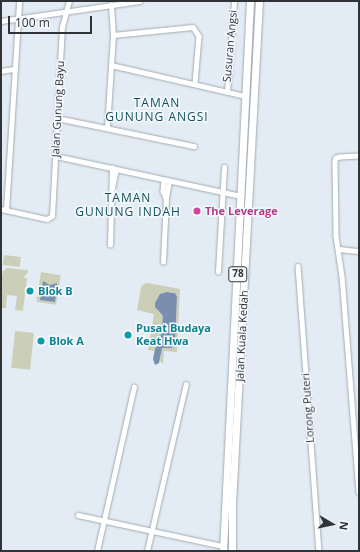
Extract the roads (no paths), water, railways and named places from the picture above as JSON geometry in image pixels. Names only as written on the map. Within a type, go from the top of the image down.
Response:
[{"type":"main road","name":"Jalan Kuala Kedah","points":[[232,549],[232,504],[246,260],[249,111],[245,96],[250,1]]},
{"type":"main road","name":"Jalan Kuala Kedah","points":[[222,549],[241,196],[259,1]]},
{"type":"street","points":[[3,209],[19,18],[19,1]]},
{"type":"street","name":"Jalan Gunung Bayu","points":[[3,209],[47,219],[51,218],[56,156],[62,27],[69,1]]},
{"type":"street","points":[[1,21],[140,1]]},
{"type":"street","name":"Susuran Angsi","points":[[227,92],[234,1]]},
{"type":"street","points":[[107,128],[113,35],[110,5]]},
{"type":"street","points":[[113,35],[193,27],[199,36],[195,84]]},
{"type":"street","points":[[111,65],[245,96]]},
{"type":"street","points":[[1,71],[14,69]]},
{"type":"street","points":[[57,118],[194,146]]},
{"type":"street","points":[[56,156],[241,196]]},
{"type":"street","points":[[359,156],[340,157],[336,158],[335,161],[336,236],[339,249],[359,492]]},
{"type":"street","points":[[218,272],[224,167]]},
{"type":"street","points":[[110,245],[114,169]]},
{"type":"street","points":[[163,262],[166,198],[163,191],[167,180]]},
{"type":"street","points":[[339,249],[359,251]]},
{"type":"street","name":"Lorong Puteri","points":[[298,266],[319,551]]},
{"type":"street","points":[[146,551],[186,384]]},
{"type":"street","points":[[97,551],[134,387]]},
{"type":"street","points":[[78,515],[151,531],[222,549]]},
{"type":"water","points":[[43,281],[50,285],[57,283],[55,302],[40,300]]},
{"type":"water","points":[[166,292],[175,293],[177,297],[175,344],[172,348],[162,348],[159,363],[155,365],[153,359],[155,349],[160,341],[163,316],[155,307],[155,303],[160,294]]},
{"type":"place","name":"The Leverage","points":[[197,211]]},
{"type":"place","name":"Blok B","points":[[30,291]]},
{"type":"place","name":"Pusat Budaya Keat Hwa","points":[[128,335]]},
{"type":"place","name":"Blok A","points":[[41,341]]},
{"type":"district","name":"TAMAN GUNUNG ANGSI","points":[[157,110]]},
{"type":"district","name":"TAMAN GUNUNG INDAH","points":[[128,205]]}]
